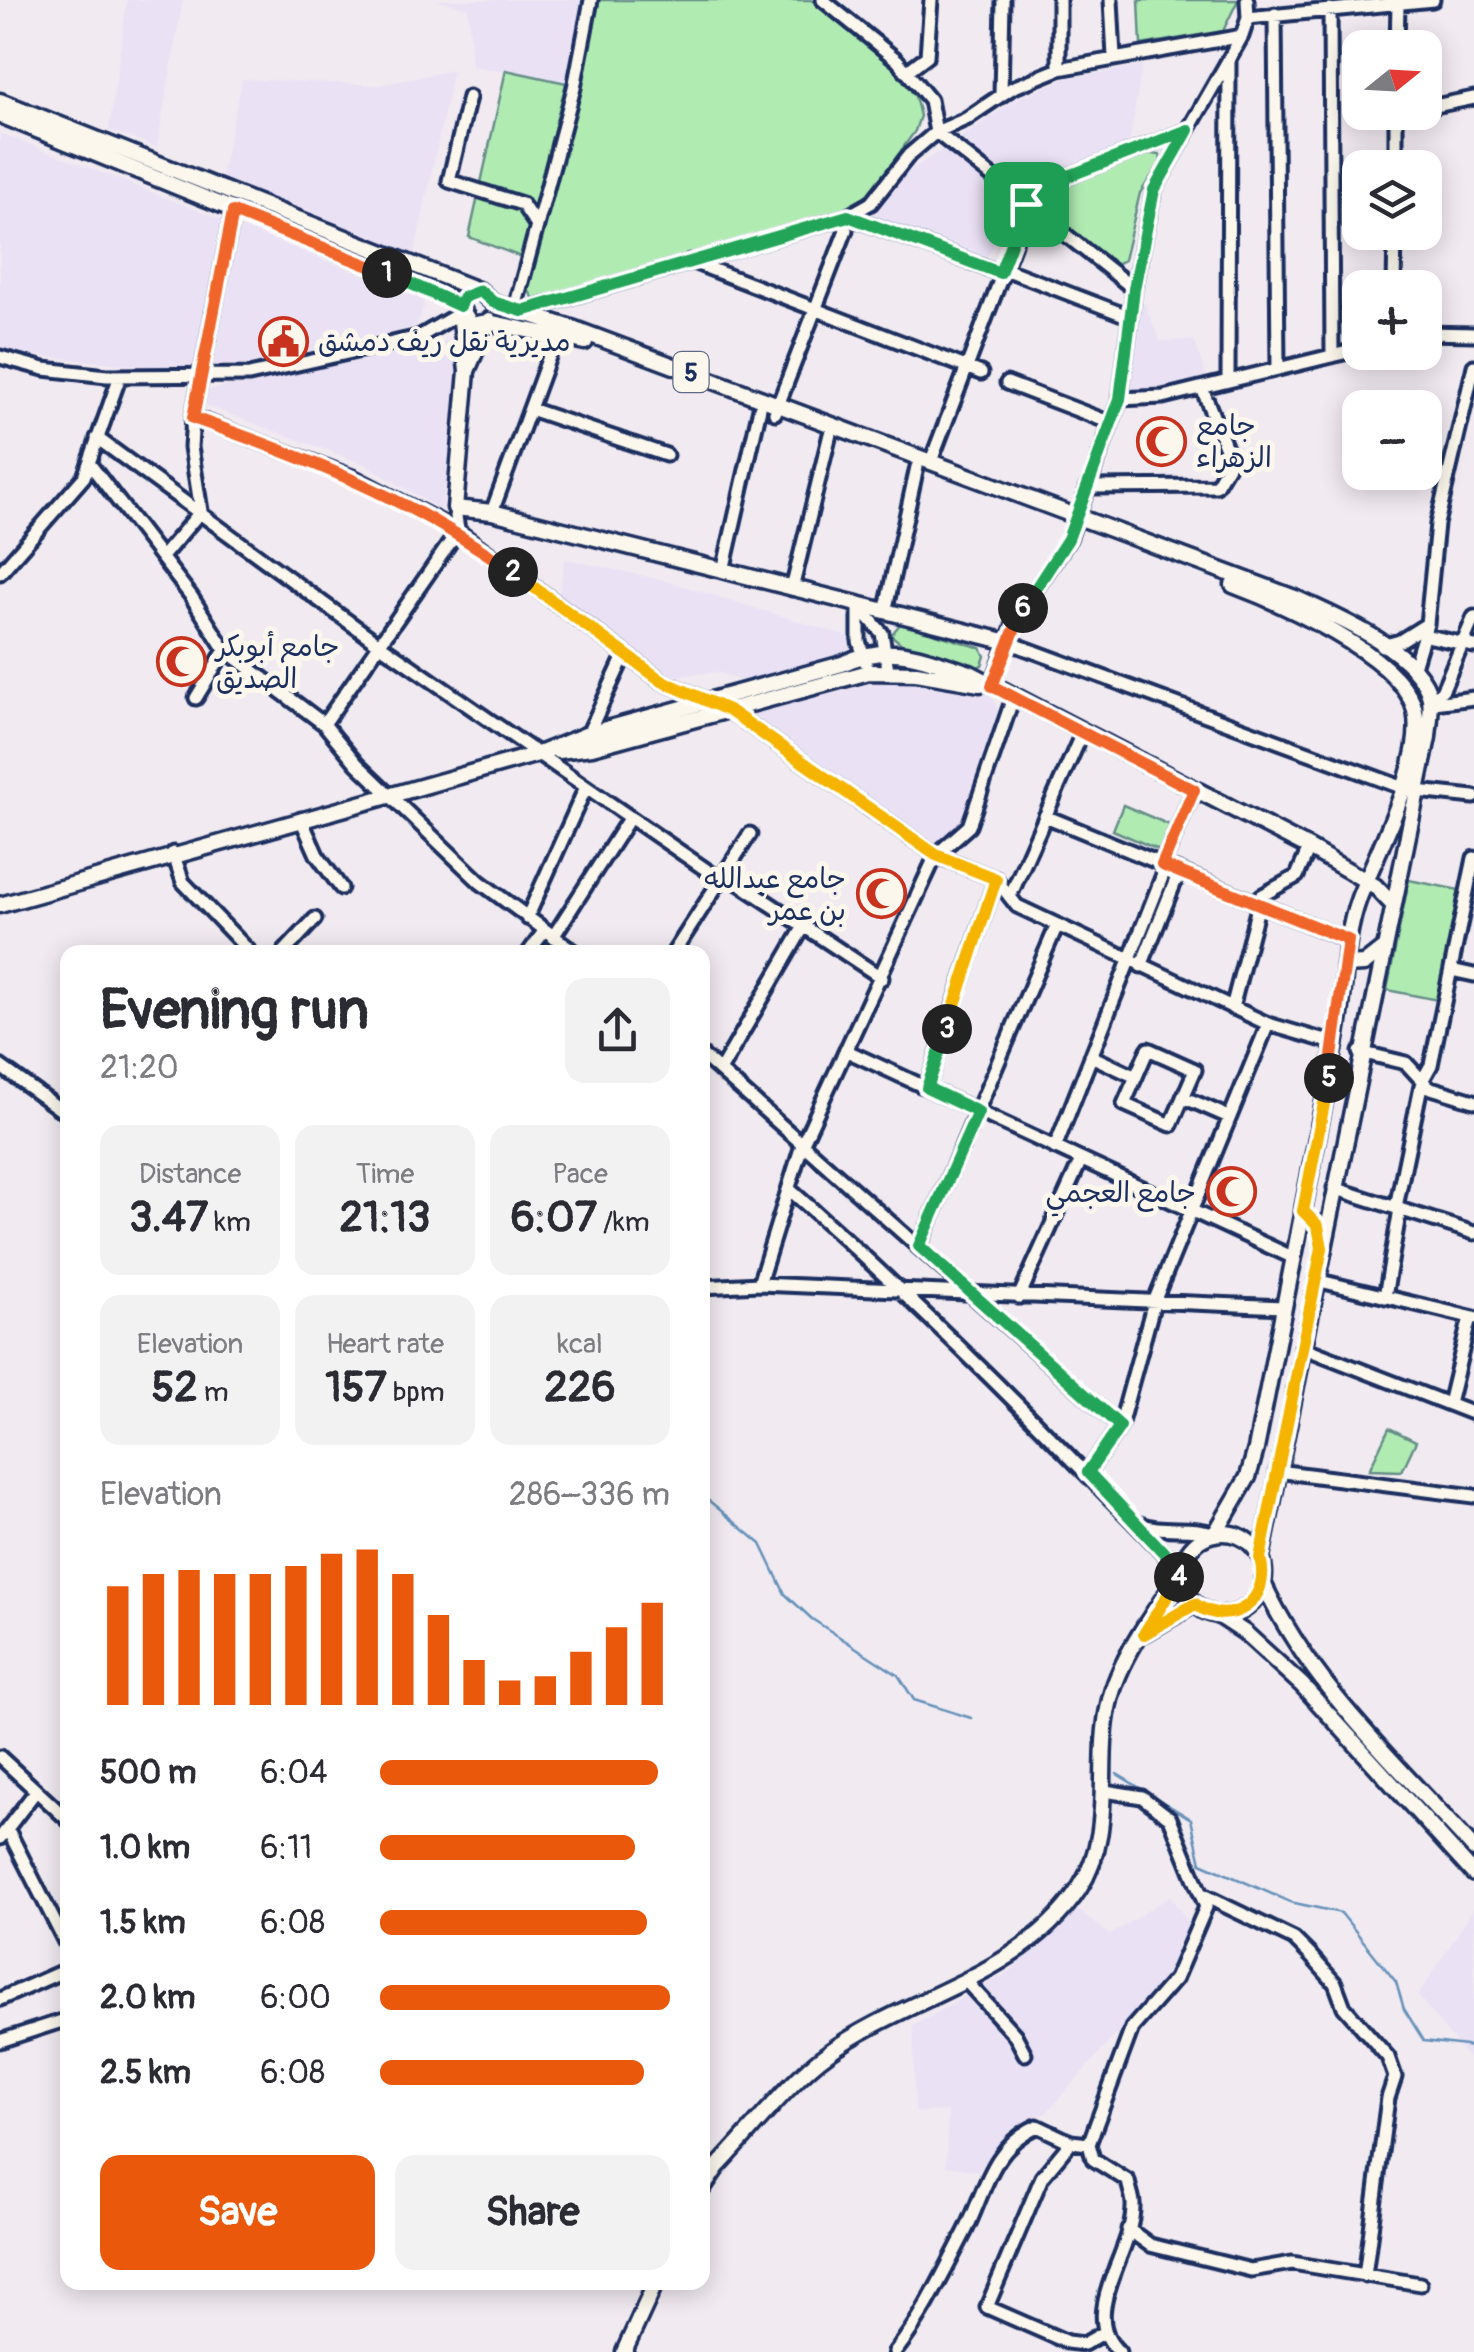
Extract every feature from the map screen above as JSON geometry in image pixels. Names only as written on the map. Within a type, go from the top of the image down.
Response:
[{"type":"main road","name":"5","points":[[0,101],[472,292],[488,295],[493,302],[771,408],[1295,598],[1346,621],[1414,667]]},
{"type":"main road","name":"5","points":[[0,115],[439,293],[471,325],[488,322],[557,335],[924,464]]},
{"type":"main road","points":[[472,292],[460,310],[468,371],[455,508],[492,512],[859,606],[886,608],[1008,642]]},
{"type":"main road","points":[[468,371],[493,302]]},
{"type":"main road","name":"5","points":[[1075,520],[1291,606],[1369,656],[1413,705]]},
{"type":"main road","points":[[0,906],[173,854],[538,754],[588,734],[842,664],[863,654],[886,651],[935,662],[1014,695],[1309,848],[1367,881],[1393,905]]},
{"type":"main road","points":[[710,2177],[827,2054],[1012,1956],[1047,1927],[1080,1887],[1096,1848],[1105,1790],[1108,1707],[1115,1681],[1182,1572],[1192,1547],[1215,1534],[1248,1477],[1336,1044],[1348,940],[1367,881],[1410,789],[1431,704],[1414,667]]},
{"type":"main road","points":[[538,754],[592,747],[869,672],[888,670],[992,686]]},
{"type":"main road","points":[[1413,705],[1410,789],[1393,905],[1260,1558],[1263,1583],[1283,1626],[1316,1676],[1474,1849]]},
{"type":"main road","points":[[1345,964],[1370,962],[1383,949]]},
{"type":"main road","points":[[1303,1211],[1318,1226],[1322,1248]]},
{"type":"main road","points":[[1215,1534],[1242,1538],[1260,1558]]},
{"type":"main road","points":[[1182,1572],[1195,1604],[1244,1632],[1302,1685],[1474,1874]]},
{"type":"main road","points":[[1218,1615],[1247,1608],[1263,1583]]},
{"type":"main road","points":[[1144,1634],[1195,1604]]},
{"type":"main road","points":[[624,2352],[652,2290]]},
{"type":"street","points":[[591,0],[574,88],[519,310],[845,217],[871,203],[909,155],[936,132],[1001,95],[1059,69],[1242,36]]},
{"type":"street","points":[[823,0],[906,72],[930,100],[936,132],[1134,289]]},
{"type":"street","points":[[906,72],[927,56],[931,0]]},
{"type":"street","points":[[1001,95],[1002,0]]},
{"type":"street","points":[[1058,0],[1059,69]]},
{"type":"street","points":[[1111,0],[1114,57]]},
{"type":"street","points":[[992,686],[1015,620],[1075,520],[1120,399],[1134,289],[1154,190],[1242,36],[1248,18],[1247,0]]},
{"type":"street","points":[[1248,18],[1372,2],[1433,0]]},
{"type":"street","points":[[1397,30],[1398,3]]},
{"type":"street","points":[[1330,9],[1332,356]]},
{"type":"street","points":[[1275,14],[1278,369]]},
{"type":"street","points":[[1228,381],[1229,59]]},
{"type":"street","points":[[469,97],[449,181],[522,204],[537,226]]},
{"type":"street","points":[[1442,105],[1474,98]]},
{"type":"street","points":[[886,608],[924,464],[1035,189],[1188,130]]},
{"type":"street","points":[[162,557],[200,512],[191,447],[193,418],[233,212]]},
{"type":"street","points":[[845,217],[1000,273]]},
{"type":"street","points":[[723,571],[771,408],[846,230],[845,217]]},
{"type":"street","points":[[690,261],[981,373]]},
{"type":"street","points":[[1000,273],[1005,269],[1130,318]]},
{"type":"street","points":[[0,357],[44,369],[120,376],[249,375],[419,337],[460,310]]},
{"type":"street","points":[[1442,333],[1474,334]]},
{"type":"street","points":[[492,512],[557,335]]},
{"type":"street","points":[[1120,399],[1163,397],[1342,354]]},
{"type":"street","points":[[1414,667],[1425,629],[1438,524],[1474,366]]},
{"type":"street","points":[[0,573],[84,477],[120,376]]},
{"type":"street","points":[[1007,383],[1111,423]]},
{"type":"street","points":[[1086,487],[1216,486],[1231,461],[1202,388]]},
{"type":"street","points":[[530,409],[666,455]]},
{"type":"street","points":[[1460,414],[1474,416]]},
{"type":"street","points":[[193,418],[355,478],[458,531],[662,681],[730,711],[936,855],[996,879],[1017,906],[1268,1024],[1336,1044]]},
{"type":"street","points":[[792,589],[830,434]]},
{"type":"street","points":[[97,438],[379,644],[538,754],[882,978]]},
{"type":"street","points":[[89,463],[162,557],[225,650],[324,724],[357,764],[480,882],[565,945]]},
{"type":"street","points":[[324,724],[458,531],[455,508]]},
{"type":"street","points":[[859,606],[882,633],[888,670]]},
{"type":"street","points":[[859,606],[863,654],[869,672]]},
{"type":"street","points":[[1431,704],[1444,690],[1468,645],[1474,616]]},
{"type":"street","points":[[1369,656],[1382,645],[1425,629],[1468,645]]},
{"type":"street","points":[[1008,642],[1410,789],[1474,797]]},
{"type":"street","points":[[196,698],[225,650]]},
{"type":"street","points":[[588,734],[625,654]]},
{"type":"street","points":[[759,1284],[802,1145],[936,855],[969,826],[1014,695]]},
{"type":"street","points":[[1413,705],[1474,698]]},
{"type":"street","points":[[1011,894],[1083,731]]},
{"type":"street","points":[[527,918],[586,787]]},
{"type":"street","points":[[1134,963],[1164,866],[1194,790]]},
{"type":"street","points":[[1045,816],[1348,940]]},
{"type":"street","points":[[537,945],[549,934],[630,817]]},
{"type":"street","points":[[301,819],[317,854],[342,888]]},
{"type":"street","points":[[679,945],[750,834]]},
{"type":"street","points":[[1232,1008],[1258,905],[1266,890],[1297,876],[1309,848]]},
{"type":"street","points":[[173,854],[183,882],[243,945]]},
{"type":"street","points":[[1386,1297],[1422,1081],[1432,1065],[1470,893],[1474,858]]},
{"type":"street","points":[[1055,1148],[1090,1056],[1179,872]]},
{"type":"street","points":[[927,1088],[996,879]]},
{"type":"street","points":[[291,945],[315,919]]},
{"type":"street","points":[[919,1246],[1057,925]]},
{"type":"street","points":[[720,1071],[804,928]]},
{"type":"street","points":[[1451,970],[1474,974]]},
{"type":"street","points":[[1088,1472],[1120,1426],[1154,1302],[1268,1024]]},
{"type":"street","points":[[1148,1049],[1195,1070],[1170,1124],[1124,1104],[1136,1076],[1148,1049]]},
{"type":"street","points":[[847,1051],[1294,1258]]},
{"type":"street","points":[[1360,1052],[1406,1063],[1438,1092],[1474,1101]]},
{"type":"street","points":[[1090,1056],[1136,1076]]},
{"type":"street","points":[[710,1062],[1120,1426]]},
{"type":"street","points":[[0,1066],[60,1109]]},
{"type":"street","points":[[1183,1096],[1229,1117]]},
{"type":"street","points":[[1019,1296],[1081,1160]]},
{"type":"street","points":[[1334,1188],[1474,1234]]},
{"type":"street","points":[[789,1189],[905,1292],[1088,1472],[1182,1572]]},
{"type":"street","points":[[1316,1280],[1472,1318],[1449,1404]]},
{"type":"street","points":[[710,1287],[759,1284],[1284,1307]]},
{"type":"street","points":[[1302,1347],[1474,1414]]},
{"type":"street","points":[[1277,1471],[1474,1496]]},
{"type":"street","points":[[1132,1521],[1154,1531],[1197,1527],[1215,1534]]},
{"type":"street","points":[[0,1758],[60,1813]]},
{"type":"street","points":[[1105,1790],[1142,1797],[1170,1818],[1205,1896],[1206,1907],[1175,1979],[1132,2028],[1088,2144],[1093,2159],[1128,2181],[1134,2204],[1107,2292],[1105,2332],[1119,2352]]},
{"type":"street","points":[[36,1791],[4,1834],[60,1934]]},
{"type":"street","points":[[1205,1896],[1294,1939],[1335,1984],[1344,2008],[1388,2058],[1396,2077],[1388,2098],[1365,2276]]},
{"type":"street","points":[[0,1999],[60,1973]]},
{"type":"street","points":[[965,1980],[1015,2035],[1026,2054]]},
{"type":"street","points":[[0,2041],[60,2022]]},
{"type":"street","points":[[895,2352],[920,2320],[1002,2154],[1037,2126],[1071,2142],[1088,2144]]},
{"type":"street","points":[[1071,2142],[1042,2178],[986,2307],[1067,2342],[1084,2344],[1105,2332]]},
{"type":"street","points":[[1128,2229],[1150,2245],[1250,2270],[1292,2263],[1420,2284]]},
{"type":"shaded area","points":[[127,0],[183,0],[157,147],[109,130]]},
{"type":"shaded area","points":[[436,0],[582,0],[566,83],[472,66],[468,8]]},
{"type":"shaded area","points":[[1142,66],[1129,145],[1063,171],[1061,176],[1018,191],[954,142],[1017,99],[1066,78]]},
{"type":"shaded area","points":[[453,70],[414,256],[221,177],[242,79],[380,85]]},
{"type":"shaded area","points":[[0,133],[422,298],[424,307],[416,327],[248,365],[181,370],[0,352]]},
{"type":"shaded area","points":[[945,148],[1009,199],[1011,212],[986,259],[869,216],[907,172]]},
{"type":"shaded area","points":[[1138,302],[1145,304],[1160,341],[1194,340],[1207,378],[1162,393],[1127,394]]},
{"type":"shaded area","points":[[455,339],[461,370],[442,511],[367,465],[202,404],[203,391]]},
{"type":"shaded area","points":[[565,559],[663,580],[853,638],[852,655],[749,684],[718,672],[673,676],[559,594]]},
{"type":"shaded area","points":[[888,679],[991,695],[998,710],[962,822],[935,846],[747,715]]},
{"type":"shaded area","points":[[1170,1896],[1192,1928],[1174,1970],[1047,2112],[991,2156],[979,2171],[946,2166],[948,2111],[915,2112],[913,2026],[1010,1971],[1077,1909],[1110,1935]]},
{"type":"shaded area","points":[[1474,1908],[1474,2063],[1472,2063],[1418,1996]]},
{"type":"green space","points":[[597,0],[811,0],[828,10],[894,68],[915,96],[920,116],[915,131],[870,194],[850,208],[535,300],[528,290],[579,93]]},
{"type":"green space","points":[[1139,0],[1238,0],[1223,31],[1141,45]]},
{"type":"green space","points":[[506,70],[566,83],[521,257],[469,237]]},
{"type":"green space","points":[[1145,153],[1160,155],[1161,162],[1140,193],[1124,260],[1116,264],[1044,210],[1042,194]]},
{"type":"green space","points":[[901,623],[981,648],[985,656],[982,665],[975,668],[905,647],[891,635]]},
{"type":"green space","points":[[1123,805],[1172,826],[1161,851],[1113,830]]},
{"type":"green space","points":[[1409,880],[1459,890],[1438,1000],[1387,990]]},
{"type":"green space","points":[[1389,1428],[1416,1441],[1402,1471],[1369,1470]]},
{"type":"waterway","points":[[43,1090],[60,1100]]},
{"type":"waterway","points":[[710,1502],[761,1544],[785,1594],[812,1619],[898,1675],[914,1700],[971,1718]]},
{"type":"waterway","points":[[1117,1774],[1191,1819],[1201,1863],[1290,1902],[1341,1913],[1396,1982],[1404,2009],[1424,2041],[1474,2047]]},
{"type":"place","name":"مديرية نقل ريف دمشق","points":[[283,341]]},
{"type":"place","name":"جامع الزهراء","points":[[1161,441]]},
{"type":"place","name":"جامع أبوبكر الصديق","points":[[181,662]]},
{"type":"place","name":"جامع عبدالله بن عمر","points":[[881,894]]},
{"type":"place","name":"جامع العجمي","points":[[1231,1192]]},
{"type":"route","points":[[1188,130],[1154,190],[1134,289],[1120,399],[1068,539],[1015,620],[992,686],[1194,790],[1162,865],[1348,940],[1338,1030],[1303,1211],[1318,1226],[1322,1248],[1260,1558],[1263,1583],[1247,1608],[1233,1614],[1206,1612],[1195,1604],[1144,1634],[1150,1618],[1182,1572],[1088,1472],[1120,1426],[919,1246],[978,1112],[927,1088],[996,879],[936,855],[730,711],[662,681],[458,531],[355,478],[193,418],[233,212],[439,293],[460,306],[464,297],[480,291],[493,302],[522,311],[848,216],[1000,273],[1026,204],[1035,189],[1188,130]]}]
